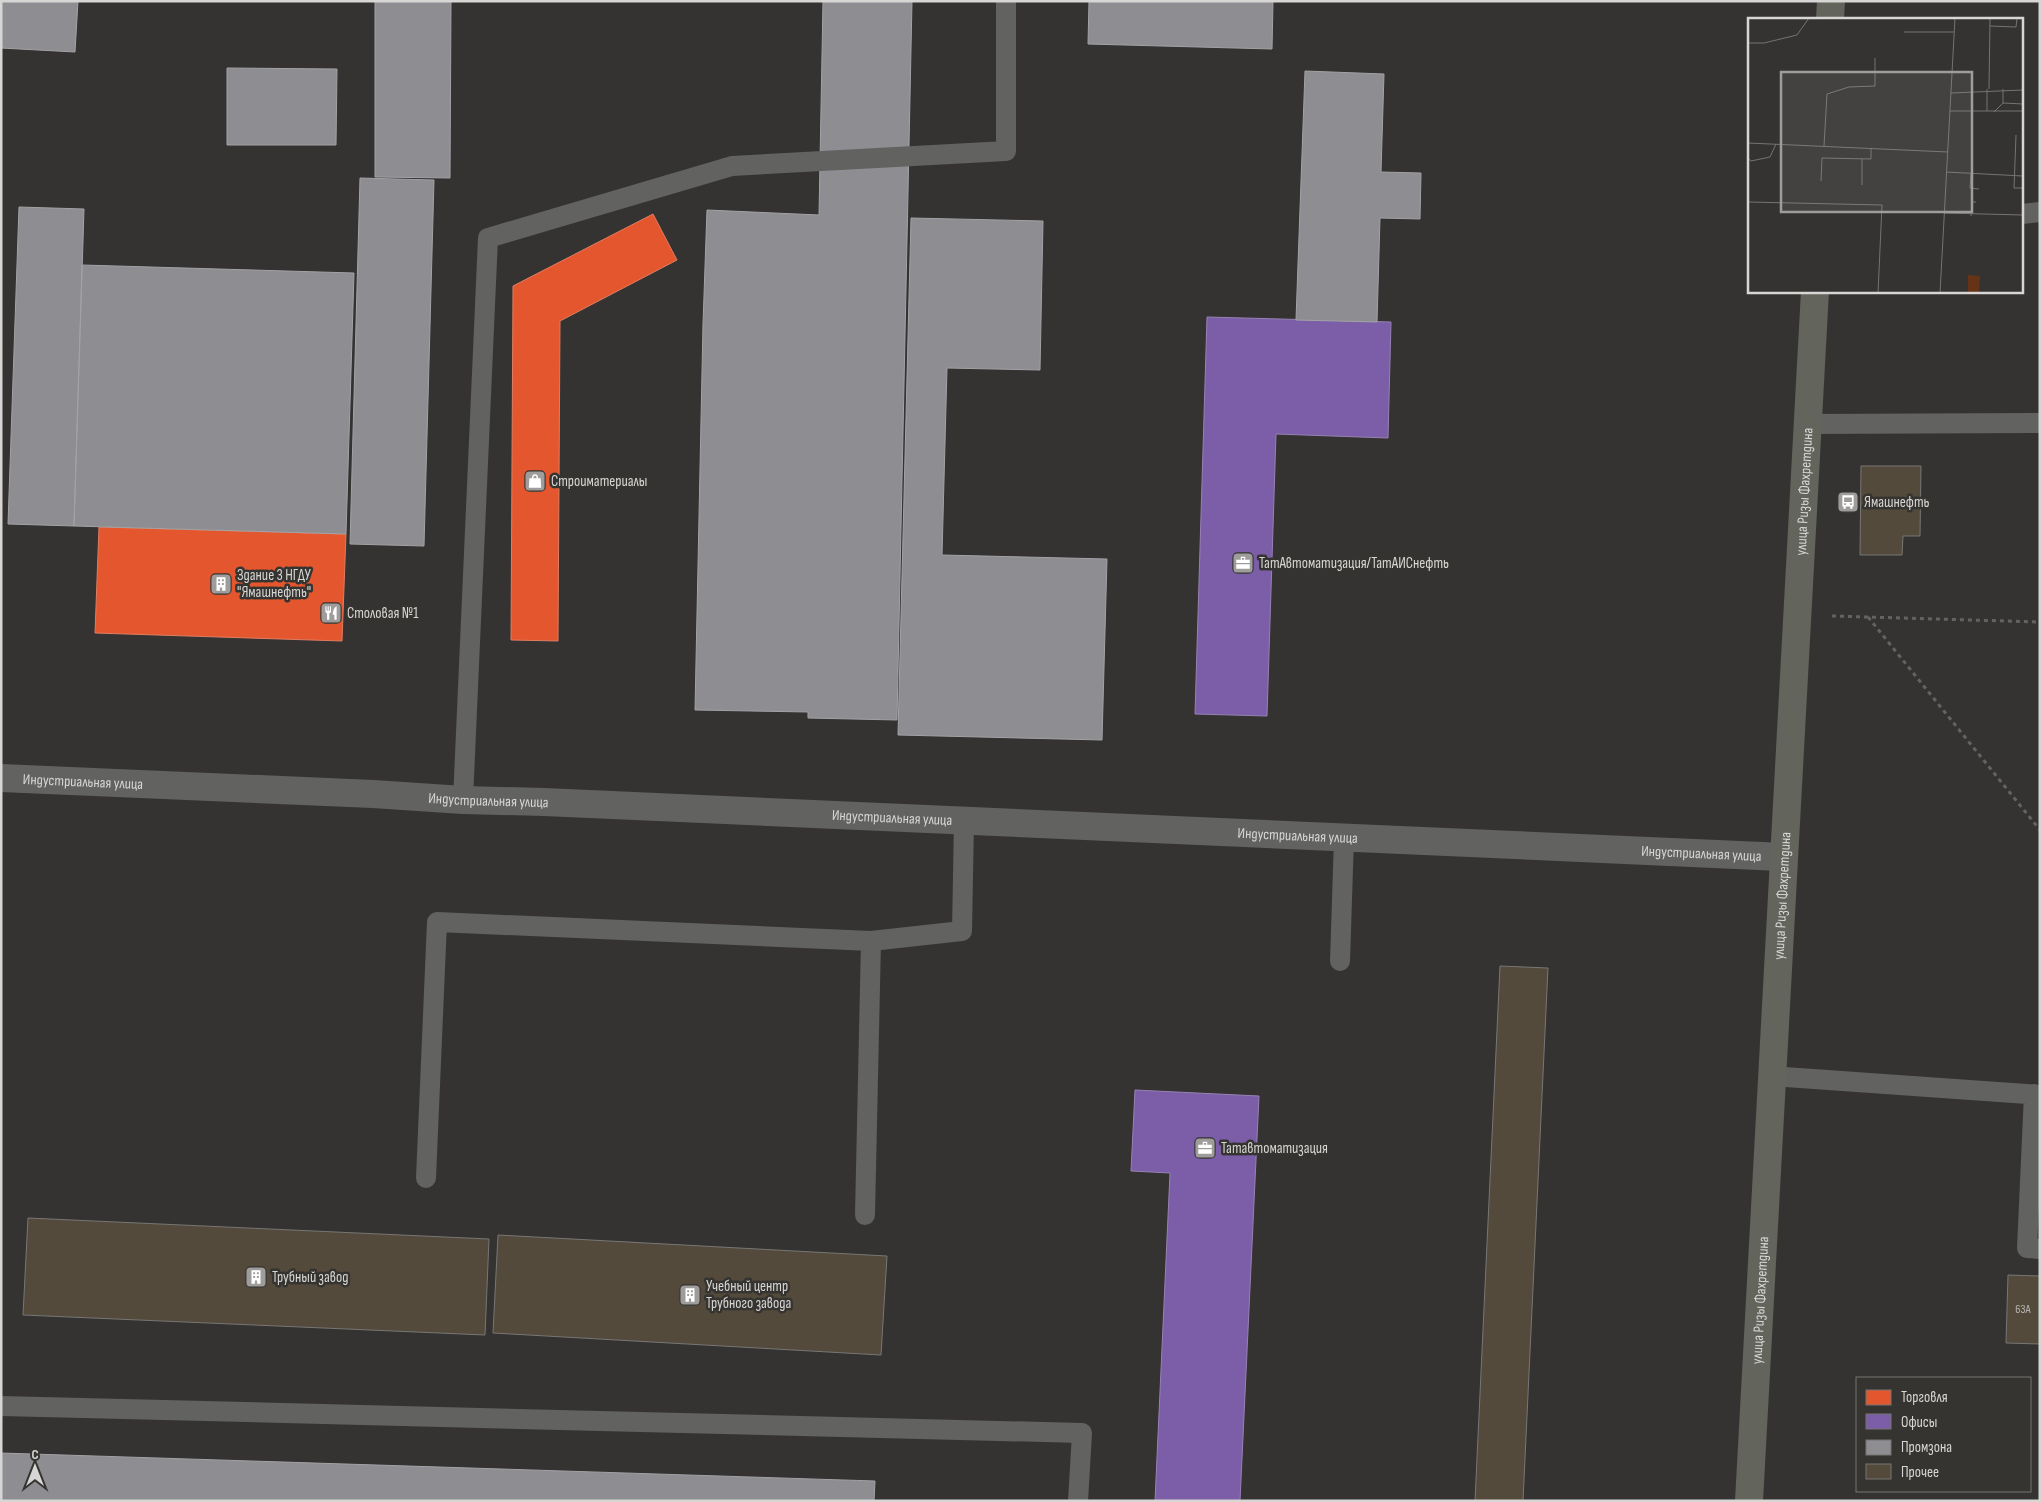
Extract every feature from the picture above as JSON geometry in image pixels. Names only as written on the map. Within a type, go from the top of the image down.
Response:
[{"type":"main road","points":[[1830,18],[1831,1]]},
{"type":"main road","name":"улица Ризы Фахретдина","points":[[1749,1501],[1815,292]]},
{"type":"street","name":"Индустриальная улица","points":[[1,778],[374,794],[463,800],[964,820],[1783,857]]},
{"type":"lane","points":[[463,800],[488,238],[732,166],[1006,151],[1006,1]]},
{"type":"lane","points":[[2024,214],[2040,212]]},
{"type":"lane","points":[[1807,424],[2040,423]]},
{"type":"lane","points":[[426,1178],[437,922],[871,941],[962,932],[964,820]]},
{"type":"lane","points":[[1340,961],[1344,838]]},
{"type":"lane","points":[[865,1215],[871,941]]},
{"type":"lane","points":[[1771,1076],[2037,1094],[2027,1248],[2040,1250]]},
{"type":"lane","points":[[1,1406],[1082,1434],[1078,1501]]},
{"type":"path","points":[[1796,614],[2040,622]]},
{"type":"path","points":[[1868,617],[2040,830]]},
{"type":"building: Торговля","name":"Строиматериалы","points":[[653,214],[677,260],[560,321],[558,641],[511,640],[513,286]]},
{"type":"building: Торговля","name":"Здание 3 НГДУ \"Ямашнефть\"","points":[[99,527],[346,534],[342,641],[95,633]]},
{"type":"building: Офисы","points":[[1207,317],[1391,322],[1388,438],[1276,434],[1267,716],[1195,714]]},
{"type":"building: Офисы","points":[[1135,1090],[1259,1096],[1240,1501],[1155,1501],[1170,1173],[1131,1171]]},
{"type":"building: Промзона","points":[[1,1],[78,1],[75,52],[1,48]]},
{"type":"building: Промзона","points":[[375,1],[451,1],[450,178],[375,177]]},
{"type":"building: Промзона","points":[[823,1],[912,1],[897,720],[808,718],[808,712],[695,710],[707,210],[819,215]]},
{"type":"building: Промзона","points":[[1089,1],[1273,1],[1272,49],[1088,44]]},
{"type":"building: Промзона","points":[[227,68],[337,69],[336,145],[227,145]]},
{"type":"building: Промзона","points":[[1305,71],[1384,74],[1381,172],[1421,173],[1420,219],[1380,218],[1377,322],[1296,320]]},
{"type":"building: Промзона","points":[[360,178],[434,180],[424,546],[350,544]]},
{"type":"building: Промзона","points":[[19,207],[84,209],[74,526],[8,524]]},
{"type":"building: Промзона","points":[[911,218],[1043,221],[1040,370],[947,368],[942,555],[1107,559],[1102,740],[898,735]]},
{"type":"building: Промзона","points":[[82,265],[354,273],[346,534],[74,526]]},
{"type":"building: Промзона","points":[[1,1453],[875,1481],[874,1501],[1,1501]]},
{"type":"building: Прочее","points":[[1861,466],[1921,466],[1920,536],[1903,536],[1902,555],[1860,555]]},
{"type":"building: Прочее","points":[[1500,966],[1548,968],[1523,1501],[1475,1501]]},
{"type":"building: Прочее","name":"Трубный завод","points":[[28,1218],[489,1239],[485,1335],[23,1315]]},
{"type":"building: Прочее","name":"Учебный центр Трубного завода","points":[[498,1235],[887,1256],[881,1355],[493,1333]]},
{"type":"building: Прочее","points":[[2008,1275],[2040,1276],[2040,1344],[2006,1343]]},
{"type":"place","name":"Строиматериалы","points":[[535,481]]},
{"type":"place","name":"Ямашнефть","points":[[1848,502]]},
{"type":"place","name":"ТатАвтоматизация/ТатАИСнефть","points":[[1243,563]]},
{"type":"place","name":"Здание 3 НГДУ \"Ямашнефть\"","points":[[221,584]]},
{"type":"place","name":"Столовая №1","points":[[331,613]]},
{"type":"place","name":"Татавтоматизация","points":[[1205,1148]]},
{"type":"place","name":"Трубный завод","points":[[256,1277]]},
{"type":"place","name":"Учебный центр Трубного завода","points":[[690,1295]]}]
